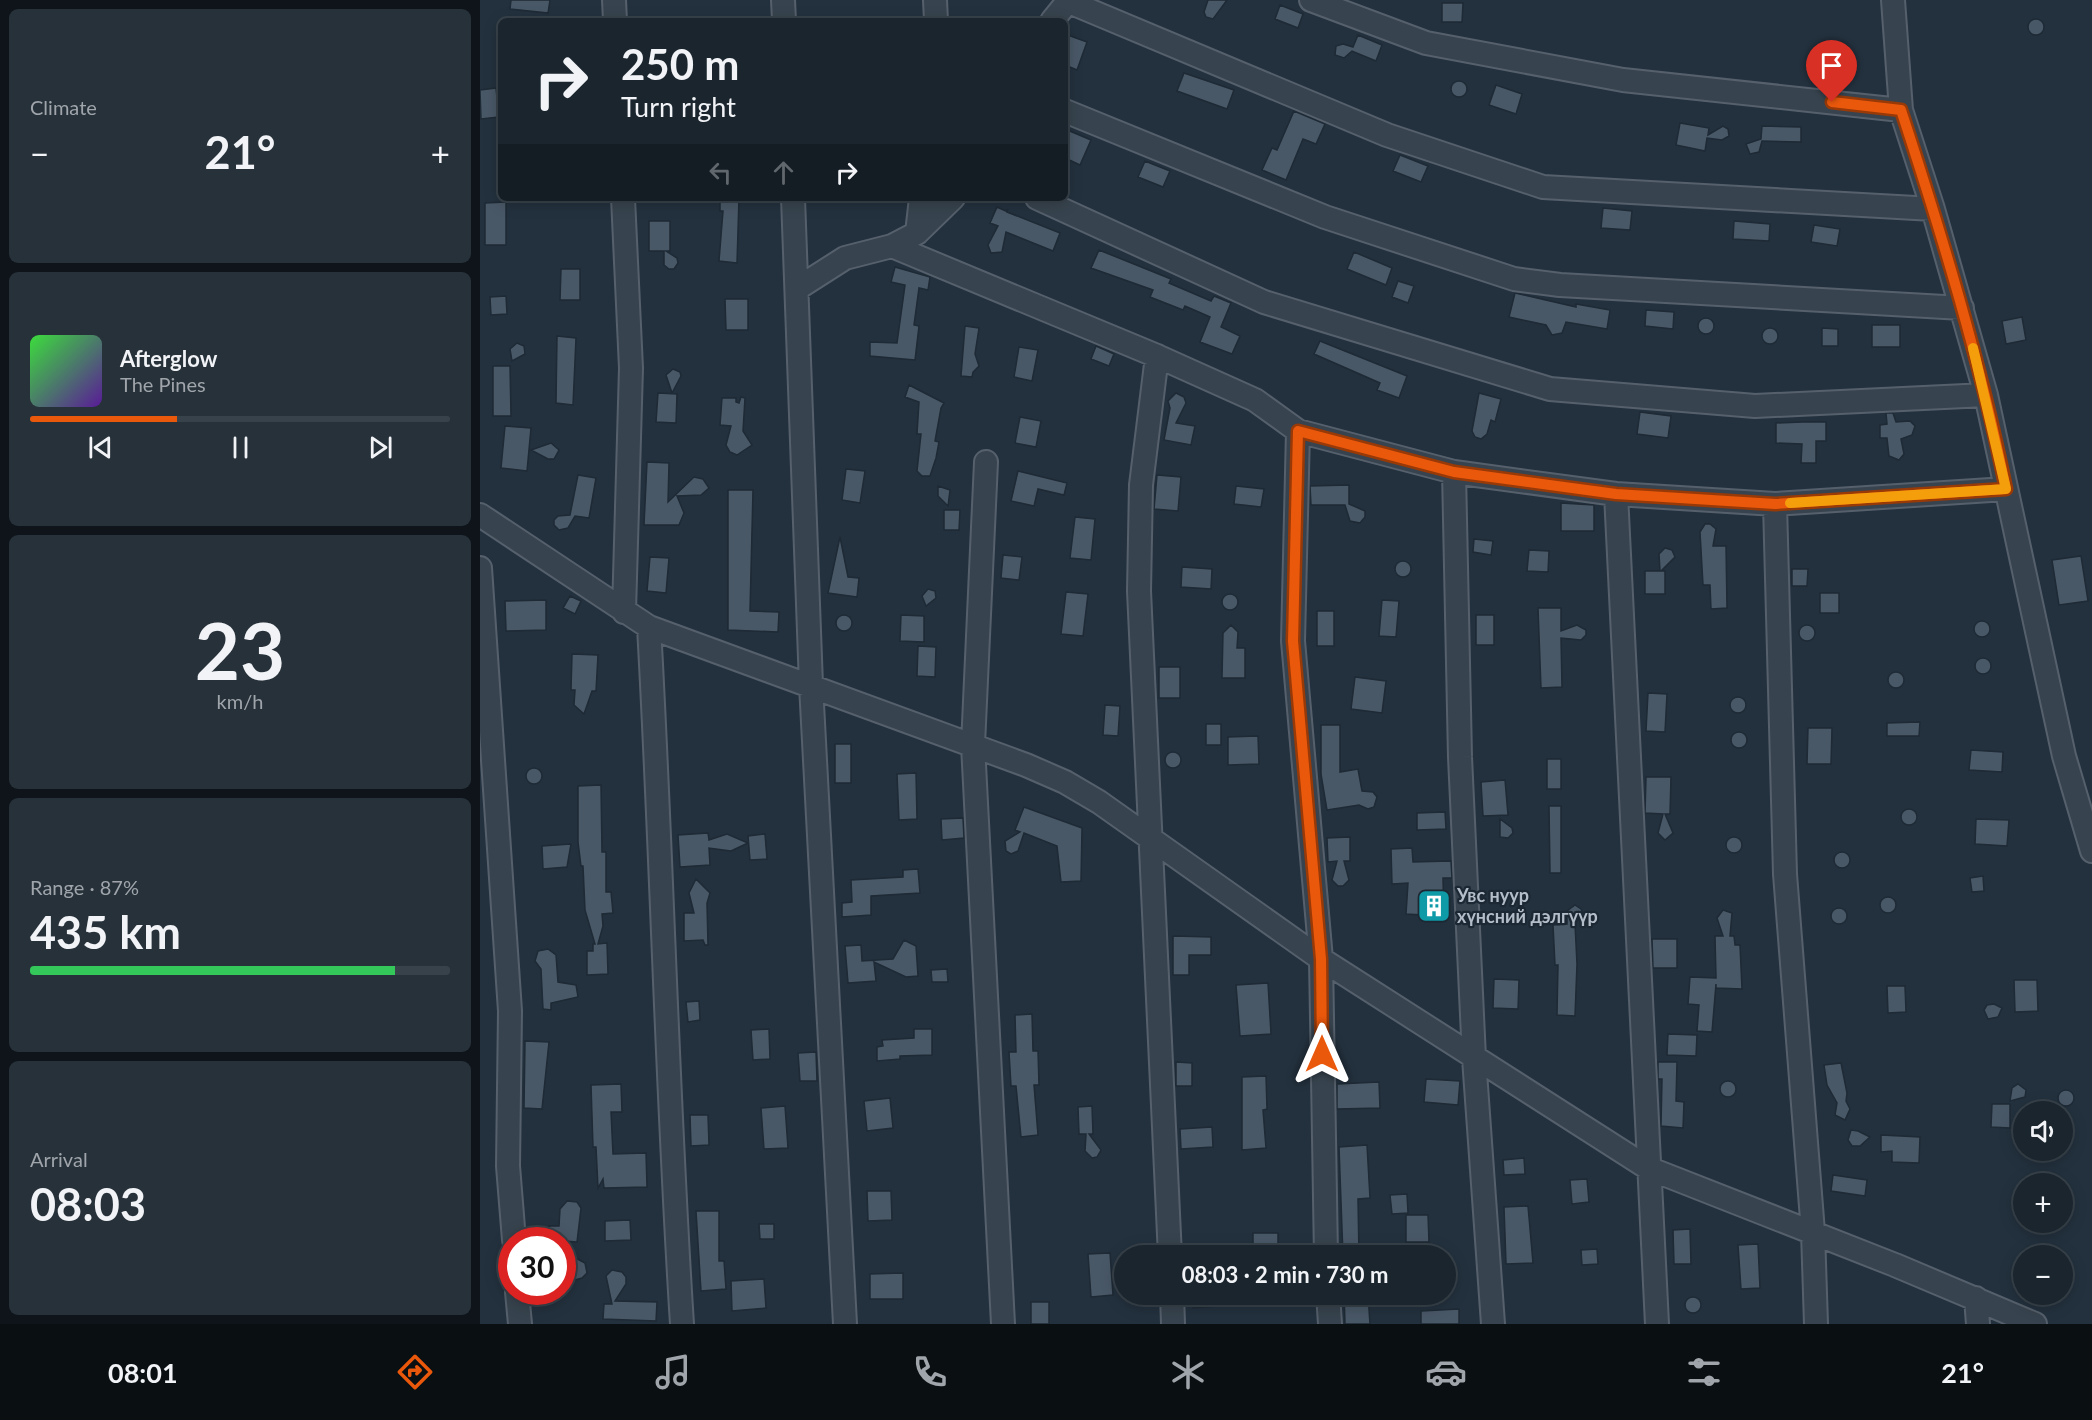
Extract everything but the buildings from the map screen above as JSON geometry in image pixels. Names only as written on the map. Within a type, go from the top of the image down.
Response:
[{"type":"street","points":[[614,0],[615,18]]},
{"type":"street","points":[[783,0],[784,18]]},
{"type":"street","points":[[935,0],[936,18]]},
{"type":"street","points":[[1311,0],[1426,43],[1611,78],[1901,110]]},
{"type":"street","points":[[1893,0],[1901,110],[1933,209],[1986,395],[2064,756],[2092,851]]},
{"type":"street","points":[[1054,18],[1068,1],[1387,135],[1543,186],[1933,209]]},
{"type":"street","points":[[1068,112],[1325,217],[1514,279],[1560,285],[1962,308]]},
{"type":"street","points":[[623,201],[631,368],[624,612]]},
{"type":"street","points":[[793,201],[811,685],[845,1324]]},
{"type":"street","points":[[917,233],[921,201]]},
{"type":"street","points":[[798,288],[845,258],[892,246],[917,233],[950,201]]},
{"type":"street","points":[[1044,201],[1264,302],[1551,389],[1755,406],[1986,395]]},
{"type":"street","points":[[892,246],[1157,356],[1255,400],[1298,431],[1454,472],[1616,494],[1775,504],[2006,489]]},
{"type":"street","points":[[1157,356],[1141,485],[1139,591],[1170,1245]]},
{"type":"street","points":[[1298,431],[1293,641],[1321,959],[1326,1245]]},
{"type":"street","points":[[986,462],[973,745],[1003,1324]]},
{"type":"street","points":[[1454,472],[1460,757],[1474,1058],[1493,1324]]},
{"type":"street","points":[[1616,494],[1657,1324]]},
{"type":"street","points":[[1775,504],[1785,874],[1813,1232],[1816,1324]]},
{"type":"street","points":[[480,515],[649,627],[973,745],[1065,782],[1149,836],[1321,959],[1648,1167],[1976,1298],[2035,1324]]},
{"type":"street","points":[[480,568],[510,1011],[508,1166],[513,1227]]},
{"type":"street","points":[[649,627],[662,867],[674,1208],[682,1324]]},
{"type":"street","points":[[1976,1298],[1978,1324]]},
{"type":"street","points":[[519,1305],[520,1324]]},
{"type":"street","points":[[1172,1305],[1173,1324]]},
{"type":"street","points":[[1329,1305],[1330,1324]]},
{"type":"slow traffic","points":[[1790,503],[2006,489],[1986,395],[1973,348]]},
{"type":"place","name":"Увс нуур хүнсний дэлгүүр","points":[[1434,906]]},
{"type":"route","points":[[1322,1054],[1321,959],[1293,641],[1298,431],[1454,472],[1616,494],[1775,504],[2006,489],[1980,373],[1933,209],[1901,110],[1832,102]]}]
